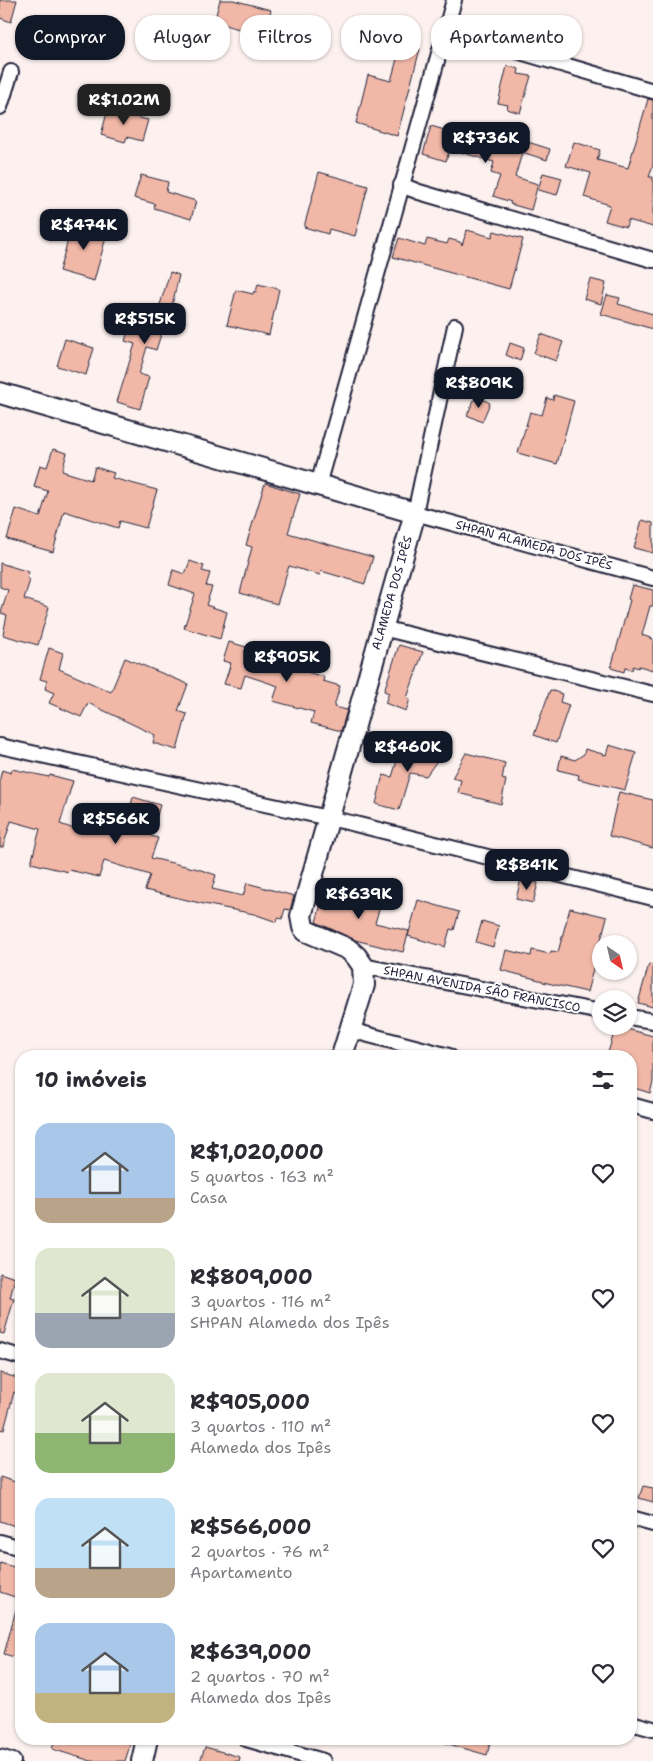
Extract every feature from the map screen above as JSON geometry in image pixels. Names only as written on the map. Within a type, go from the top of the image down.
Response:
[{"type":"street","points":[[450,15],[454,0]]},
{"type":"street","points":[[318,484],[437,60]]},
{"type":"street","points":[[547,60],[653,91]]},
{"type":"street","points":[[0,107],[11,72]]},
{"type":"street","points":[[401,186],[653,260]]},
{"type":"street","points":[[0,392],[415,513],[455,326]]},
{"type":"street","name":"SHPAN ALAMEDA DOS IPÊS","points":[[415,513],[653,578]]},
{"type":"street","name":"ALAMEDA DOS IPÊS","points":[[363,966],[352,952],[310,934],[303,927],[301,916],[415,513]]},
{"type":"street","points":[[382,628],[653,694]]},
{"type":"street","points":[[0,746],[328,818],[653,898]]},
{"type":"street","points":[[344,1050],[364,984],[363,966]]},
{"type":"street","name":"SHPAN AVENIDA SÃO FRANCISCO","points":[[363,966],[592,1010]]},
{"type":"street","points":[[637,1018],[653,1021]]},
{"type":"street","points":[[350,1030],[426,1050]]},
{"type":"street","points":[[637,1107],[653,1111]]},
{"type":"street","points":[[0,1351],[15,1355]]},
{"type":"street","points":[[637,1520],[653,1524]]},
{"type":"street","points":[[0,1542],[15,1546]]},
{"type":"street","points":[[637,1725],[653,1729]]},
{"type":"street","points":[[142,1761],[146,1745]]},
{"type":"street","points":[[267,1745],[323,1761]]},
{"type":"street","points":[[0,1757],[12,1761]]},
{"type":"building","points":[[0,0],[17,0],[11,22],[0,18]]},
{"type":"building","points":[[220,0],[233,0],[271,10],[270,15],[240,15],[240,29],[230,26],[230,15],[216,15]]},
{"type":"building","points":[[397,60],[417,60],[397,136],[356,123],[368,75],[391,81]]},
{"type":"building","points":[[507,66],[519,69],[518,74],[531,76],[520,113],[507,109],[508,105],[498,103]]},
{"type":"building","points":[[648,99],[653,100],[653,165],[649,177],[653,177],[653,227],[628,220],[626,227],[605,221],[610,205],[584,197],[591,173],[566,166],[574,142],[600,150],[597,160],[628,168]]},
{"type":"building","points":[[116,108],[137,114],[136,117],[148,120],[142,141],[127,137],[125,142],[101,135],[108,109],[115,111]]},
{"type":"building","points":[[431,126],[522,153],[515,177],[538,184],[531,210],[510,204],[511,202],[493,196],[500,176],[491,173],[494,162],[450,149],[446,161],[423,154]]},
{"type":"building","points":[[515,138],[550,149],[547,160],[512,149]]},
{"type":"building","points":[[319,172],[368,186],[355,236],[329,229],[328,234],[304,227]]},
{"type":"building","points":[[543,173],[562,178],[557,195],[538,190]]},
{"type":"building","points":[[141,175],[168,182],[166,192],[196,201],[191,219],[154,208],[155,204],[134,198]]},
{"type":"building","points":[[74,220],[108,230],[94,281],[59,271]]},
{"type":"building","points":[[467,230],[492,237],[494,231],[523,239],[509,289],[393,257],[399,238],[425,246],[427,239],[447,244],[449,239],[460,242],[462,245]]},
{"type":"building","points":[[170,272],[179,275],[168,323],[165,322],[156,350],[147,347],[139,374],[149,377],[140,409],[117,402],[135,344],[125,341],[134,312],[156,318]]},
{"type":"building","points":[[590,279],[606,283],[601,304],[584,299]]},
{"type":"building","points":[[258,284],[279,289],[269,335],[227,325],[236,290],[253,294],[254,291],[256,292]]},
{"type":"building","points":[[607,295],[620,298],[618,304],[653,314],[653,329],[601,314]]},
{"type":"building","points":[[541,334],[563,342],[556,361],[534,353]]},
{"type":"building","points":[[65,339],[94,348],[86,375],[57,366]]},
{"type":"building","points":[[510,343],[524,348],[520,361],[506,355]]},
{"type":"building","points":[[554,395],[574,401],[557,464],[518,453],[530,412],[542,415],[547,398],[553,400]]},
{"type":"building","points":[[476,396],[490,403],[482,422],[467,415]]},
{"type":"building","points":[[53,449],[67,453],[62,471],[91,480],[95,467],[114,473],[112,478],[157,490],[146,528],[120,521],[118,528],[64,511],[53,552],[7,539],[16,509],[40,517],[48,491],[34,487],[40,465],[47,467]]},
{"type":"building","points":[[265,483],[300,494],[288,533],[373,557],[365,584],[321,571],[320,575],[289,566],[277,604],[240,593],[252,547],[246,545]]},
{"type":"building","points":[[642,520],[653,523],[653,553],[634,548]]},
{"type":"building","points":[[190,561],[204,566],[202,571],[210,573],[206,586],[212,587],[206,605],[227,612],[220,639],[184,628],[195,594],[169,585],[173,570],[185,574]]},
{"type":"building","points":[[0,563],[29,572],[27,578],[30,580],[24,599],[49,607],[38,645],[3,635],[7,615],[1,613],[8,590],[0,587]]},
{"type":"building","points":[[632,585],[653,590],[653,606],[650,606],[642,635],[653,639],[653,670],[633,666],[632,670],[625,668],[624,672],[611,668],[630,600],[628,599]]},
{"type":"building","points":[[229,642],[308,665],[307,672],[324,677],[323,681],[340,686],[334,707],[347,710],[341,731],[311,723],[314,712],[273,701],[278,686],[245,675],[241,688],[224,684],[231,663],[223,661]]},
{"type":"building","points":[[399,645],[423,652],[407,698],[410,699],[406,711],[385,703],[389,693],[384,691]]},
{"type":"building","points":[[49,648],[63,653],[59,669],[111,692],[125,658],[188,684],[178,711],[187,714],[177,750],[153,743],[155,735],[88,703],[81,717],[49,703],[54,693],[45,689],[47,681],[40,679]]},
{"type":"building","points":[[550,690],[562,694],[560,702],[569,705],[556,743],[534,735]]},
{"type":"building","points":[[418,740],[447,747],[426,776],[410,773],[399,810],[376,804],[383,775],[392,777],[399,754],[405,756],[406,751],[415,754]]},
{"type":"building","points":[[609,745],[636,753],[625,790],[578,779],[579,775],[558,770],[561,756],[575,760],[584,754],[585,749],[606,755]]},
{"type":"building","points":[[466,753],[505,763],[502,779],[506,780],[501,804],[458,793],[461,780],[452,778]]},
{"type":"building","points":[[12,769],[73,781],[60,824],[83,832],[91,808],[128,817],[133,797],[160,805],[151,836],[158,838],[151,858],[216,875],[212,889],[243,896],[247,883],[294,896],[290,910],[285,909],[282,919],[278,918],[277,922],[254,914],[145,890],[150,875],[104,861],[99,877],[31,863],[40,829],[11,821],[3,847],[0,847],[0,778],[2,770],[11,773]]},
{"type":"building","points":[[619,792],[653,800],[653,848],[609,836]]},
{"type":"building","points":[[521,879],[538,883],[533,903],[516,899]]},
{"type":"building","points":[[326,887],[381,903],[375,923],[409,931],[403,952],[355,940],[316,922]]},
{"type":"building","points":[[418,900],[459,912],[454,930],[450,929],[445,947],[408,936]]},
{"type":"building","points":[[570,908],[607,917],[602,935],[592,935],[592,973],[587,992],[501,970],[506,950],[531,956],[532,950],[550,954],[551,951],[558,952]]},
{"type":"building","points":[[482,921],[499,926],[493,947],[476,942]]},
{"type":"building","points":[[649,964],[653,965],[653,1007],[638,1003]]},
{"type":"building","points":[[637,1032],[653,1036],[653,1082],[650,1093],[637,1089],[637,1050],[609,1050],[613,1035],[637,1035]]},
{"type":"building","points":[[0,1273],[15,1278],[10,1298],[14,1299],[4,1334],[0,1333]]},
{"type":"building","points":[[0,1373],[15,1377],[15,1392],[4,1430],[0,1429]]},
{"type":"building","points":[[0,1477],[15,1482],[15,1526],[0,1521]]},
{"type":"building","points":[[643,1486],[653,1488],[653,1502],[639,1498]]},
{"type":"building","points":[[0,1563],[15,1567],[15,1597],[0,1592]]},
{"type":"building","points":[[15,1613],[15,1657],[4,1654]]},
{"type":"building","points":[[53,1745],[130,1745],[125,1761],[91,1761],[52,1749]]},
{"type":"building","points":[[452,1745],[490,1745],[487,1755]]},
{"type":"building","points":[[205,1747],[240,1757],[239,1761],[200,1761]]}]
